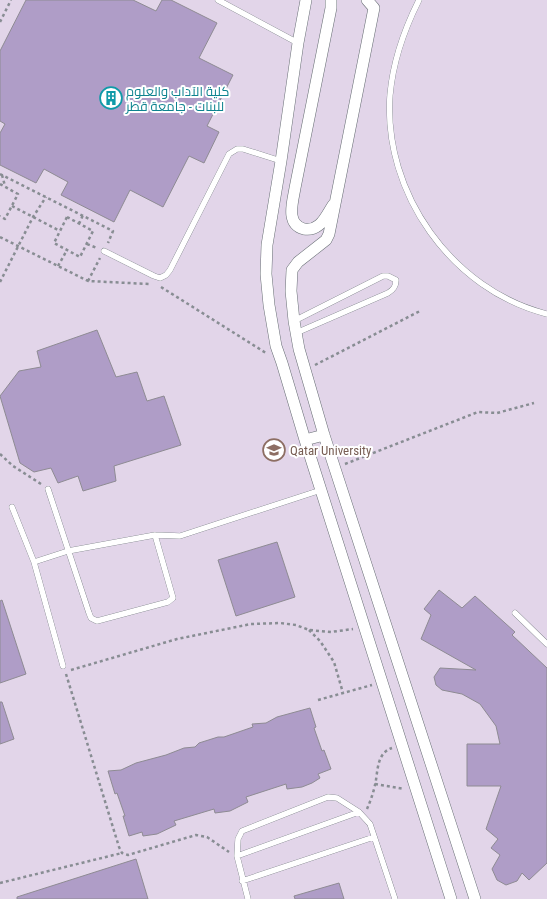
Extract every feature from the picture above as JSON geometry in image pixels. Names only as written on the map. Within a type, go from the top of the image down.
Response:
[{"type":"street","points":[[306,0],[298,43],[282,161],[268,238],[266,274],[269,305],[276,346],[452,899]]},
{"type":"street","points":[[331,0],[331,8],[291,210],[293,220],[296,225],[306,229],[316,227],[321,223],[335,202]]},
{"type":"street","points":[[372,3],[328,237],[298,262],[292,270],[291,291],[294,321],[305,369],[324,434],[475,899]]},
{"type":"street","points":[[305,440],[324,434]]},
{"type":"lane","points":[[218,0],[298,43]]},
{"type":"lane","points":[[420,0],[410,18],[400,43],[392,76],[390,96],[392,136],[399,169],[408,195],[417,213],[454,261],[470,274],[504,297],[522,306],[547,314]]},
{"type":"lane","points":[[104,251],[154,276],[160,278],[166,275],[170,270],[229,154],[237,149],[243,149],[282,161]]},
{"type":"lane","points":[[294,321],[383,276],[388,276],[396,280],[396,285],[393,290],[388,293],[296,333]]},
{"type":"lane","points":[[48,489],[89,613],[92,618],[97,621],[168,602],[174,598],[155,535]]},
{"type":"lane","points":[[34,562],[68,551],[155,535],[180,536],[321,490]]},
{"type":"lane","points":[[12,507],[34,562],[63,666]]},
{"type":"lane","points":[[515,613],[547,644]]},
{"type":"lane","points":[[248,899],[242,882],[237,856],[238,839],[242,831],[333,796],[359,812],[370,824],[395,899]]},
{"type":"lane","points":[[237,856],[359,812]]},
{"type":"lane","points":[[242,882],[374,837]]},
{"type":"path","points":[[0,22],[11,0]]},
{"type":"path","points":[[1,174],[113,231],[88,281]]},
{"type":"path","points":[[1,174],[5,186]]},
{"type":"path","points":[[0,184],[18,194],[5,219],[0,216]]},
{"type":"path","points":[[0,282],[33,217],[46,197]]},
{"type":"path","points":[[12,206],[60,231]]},
{"type":"path","points":[[79,224],[83,215]]},
{"type":"path","points":[[67,217],[79,224],[93,231],[80,257],[54,243],[67,217]]},
{"type":"path","points":[[0,237],[88,281],[150,284]]},
{"type":"path","points":[[58,266],[67,250]]},
{"type":"path","points":[[157,285],[282,363]]},
{"type":"path","points":[[305,369],[420,311]]},
{"type":"path","points":[[335,468],[478,412],[497,413],[534,404]]},
{"type":"path","points":[[0,454],[13,466],[48,489]]},
{"type":"path","points":[[122,853],[65,672],[177,639],[251,624],[280,623],[296,625],[308,630],[331,632],[365,627]]},
{"type":"path","points":[[308,630],[320,641],[334,662],[344,693]]},
{"type":"path","points":[[318,700],[382,682]]},
{"type":"path","points":[[365,818],[383,753],[388,749],[402,744]]},
{"type":"path","points":[[375,784],[403,789],[415,785]]},
{"type":"path","points":[[0,883],[122,853],[128,855],[196,835],[207,837],[237,856]]},
{"type":"shaded area","name":"Qatar University","points":[[0,0],[547,0],[547,899],[0,899]]},
{"type":"building","name":"كلية الآداب والعلوم للبنات - جامعة قطر","points":[[26,0],[133,0],[156,11],[162,0],[171,0],[217,23],[199,58],[233,75],[207,126],[219,132],[204,163],[189,156],[163,207],[130,190],[114,222],[61,195],[68,182],[44,169],[36,183],[0,165],[0,133],[5,124],[0,121],[0,51]]},
{"type":"building","points":[[97,330],[116,377],[137,372],[147,401],[164,396],[181,445],[114,466],[116,481],[83,491],[78,476],[58,483],[51,468],[34,472],[20,463],[0,396],[19,371],[41,367],[37,351]]},
{"type":"building","points":[[277,542],[295,597],[236,616],[218,560]]},
{"type":"building","points":[[439,590],[462,608],[475,596],[515,632],[512,635],[547,668],[547,863],[529,880],[522,873],[517,881],[506,885],[497,880],[492,869],[500,855],[491,848],[498,839],[486,829],[501,786],[467,786],[467,744],[500,744],[496,726],[480,704],[462,694],[442,690],[436,685],[434,677],[440,668],[476,670],[421,639],[431,615],[424,609]]},
{"type":"building","points":[[2,600],[26,674],[0,683],[0,601]]},
{"type":"building","points":[[0,702],[2,702],[14,739],[0,744]]},
{"type":"building","points":[[310,708],[316,727],[314,728],[322,751],[324,750],[331,769],[318,774],[320,778],[302,787],[287,789],[286,784],[246,797],[248,802],[230,811],[215,813],[214,809],[174,821],[176,825],[157,834],[143,836],[142,832],[129,836],[123,816],[125,816],[117,793],[115,794],[108,771],[121,770],[136,763],[166,755],[184,748],[195,747],[199,743],[218,737],[224,737],[253,727],[252,724],[266,723],[277,717]]},
{"type":"building","points":[[136,859],[148,899],[17,899],[17,897]]},
{"type":"building","points":[[339,883],[344,899],[295,899],[294,896]]},
{"type":"place","name":"كلية الآداب والعلوم للبنات - جامعة قطر","points":[[111,98]]},
{"type":"place","name":"Qatar University","points":[[274,450]]}]
